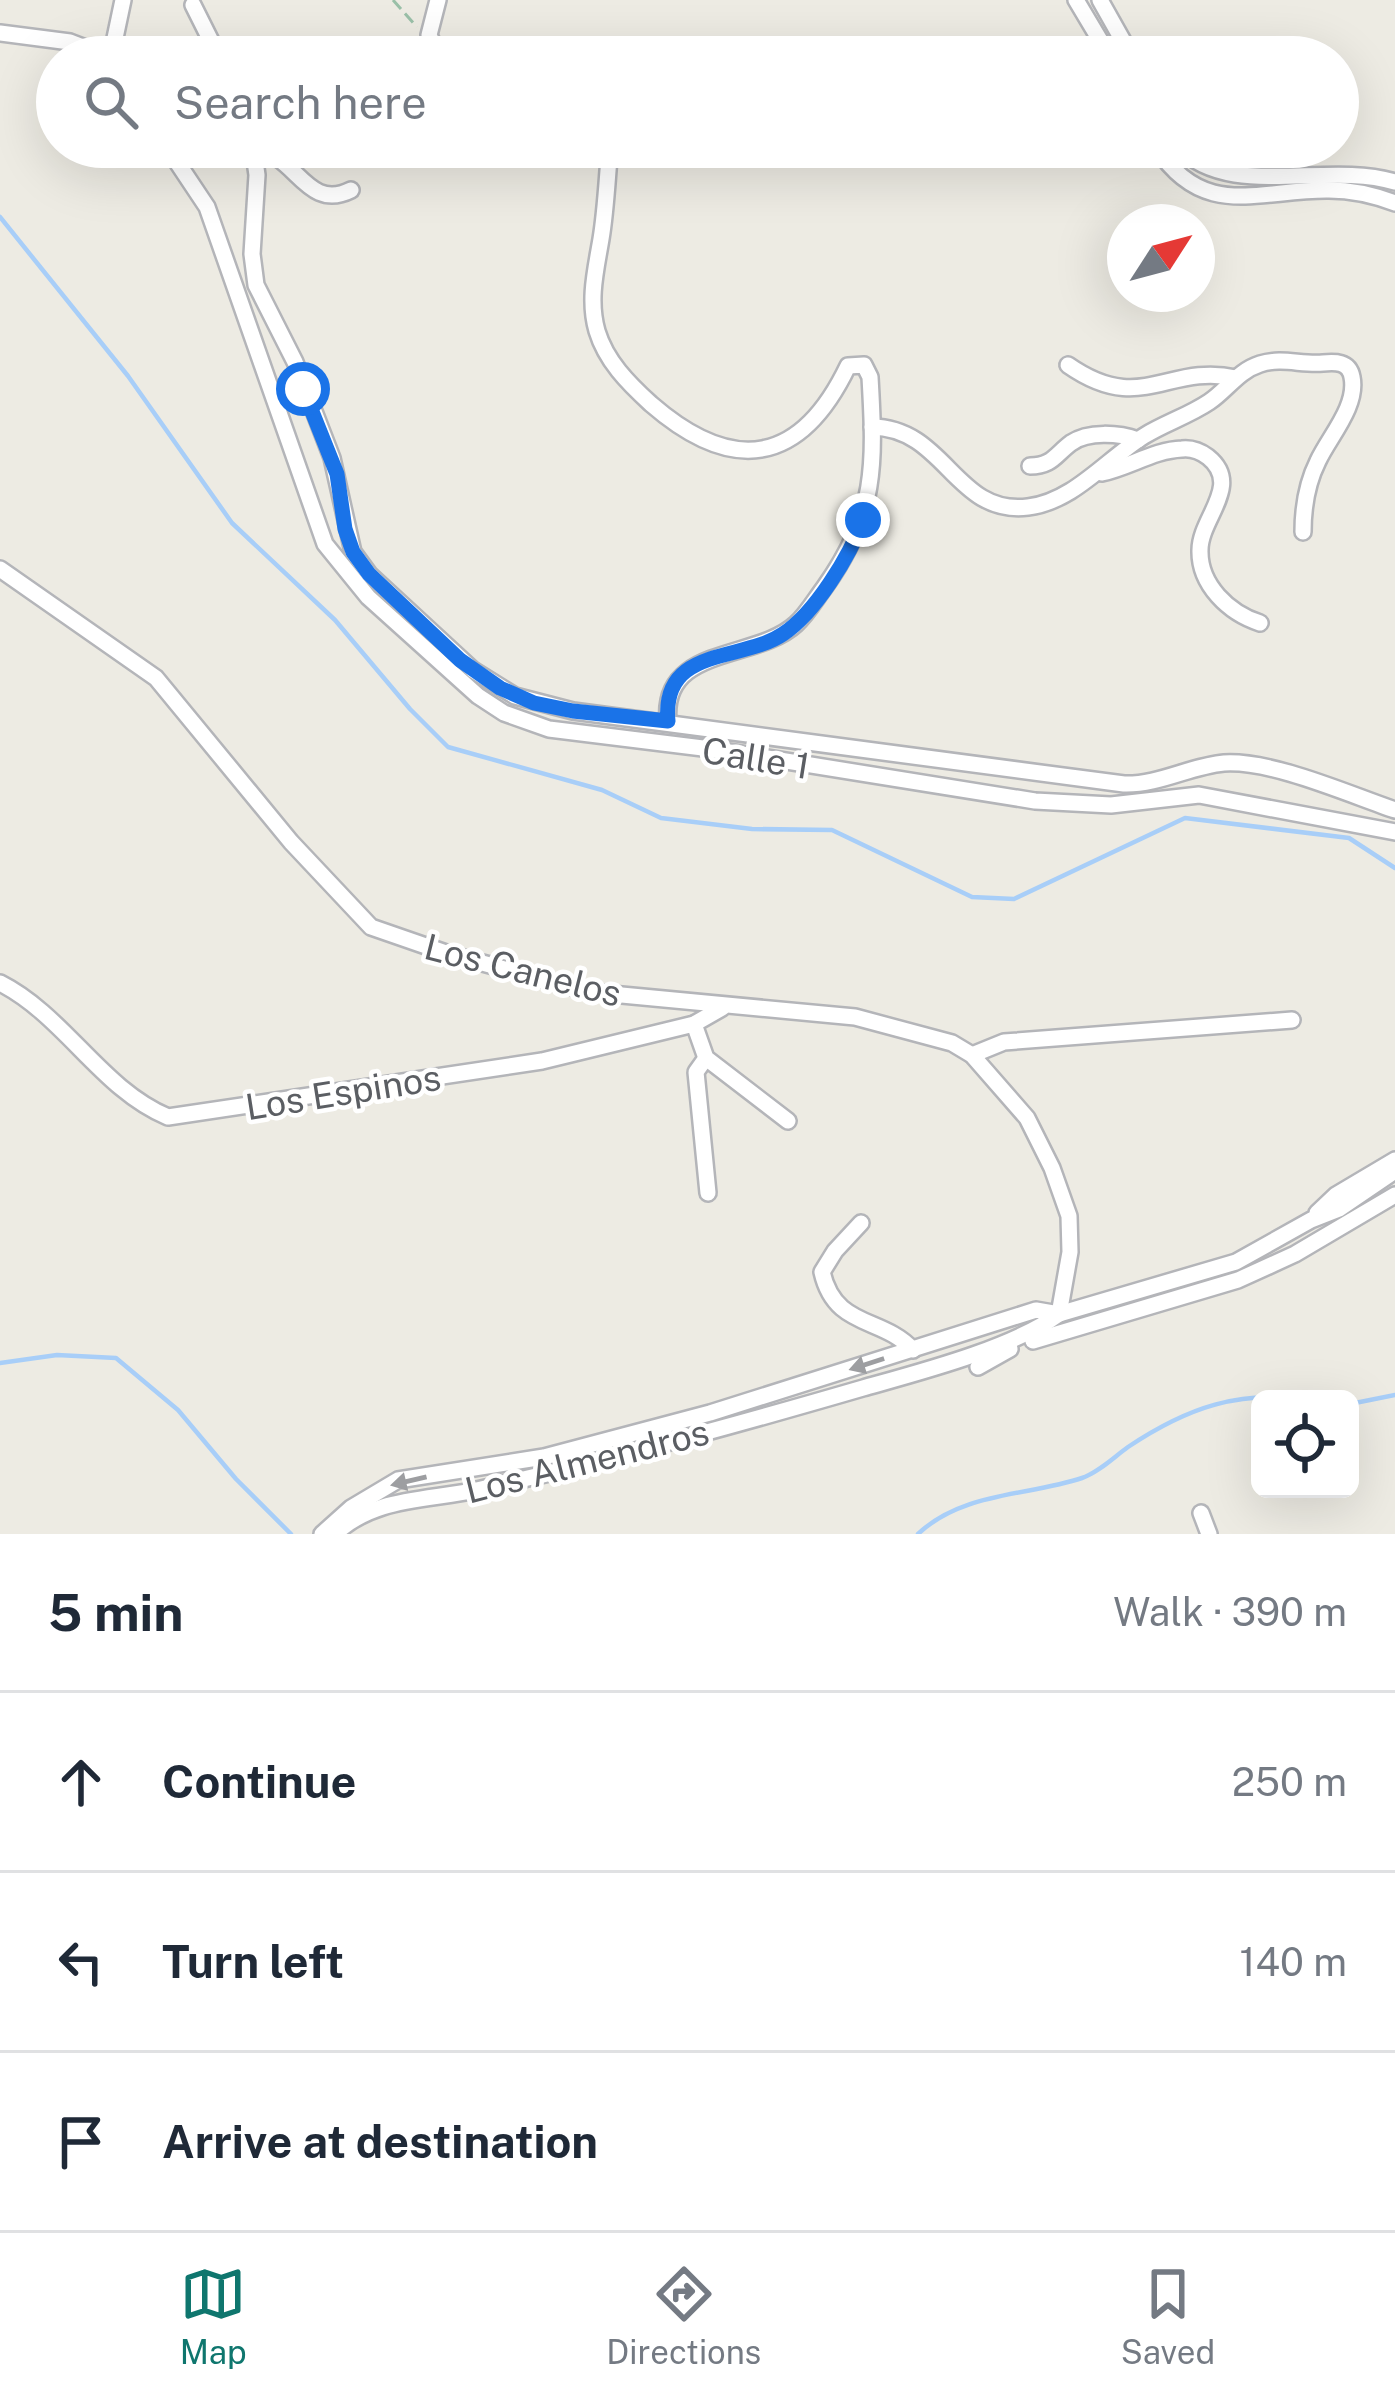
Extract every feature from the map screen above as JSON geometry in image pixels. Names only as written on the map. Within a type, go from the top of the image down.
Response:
[{"type":"street","points":[[115,36],[123,0]]},
{"type":"street","points":[[430,36],[438,0]]},
{"type":"street","points":[[1076,0],[1097,36]]},
{"type":"street","points":[[1100,0],[1120,36]]},
{"type":"street","points":[[193,5],[208,36]]},
{"type":"street","points":[[0,33],[36,38]]},
{"type":"street","name":"Calle 1","points":[[181,168],[207,207],[242,317],[326,544],[368,597],[478,696],[504,713],[549,729],[710,749],[1048,803],[1112,805],[1199,795],[1395,832]]},
{"type":"street","points":[[256,168],[252,254],[256,285],[295,362],[332,458],[345,529],[360,564],[460,660],[500,688],[553,708],[1124,784],[1240,763],[1395,809]]},
{"type":"street","points":[[289,168],[316,194],[338,196],[351,190]]},
{"type":"street","points":[[608,168],[593,308],[602,345],[626,380],[668,418],[693,434],[735,449],[777,446],[808,427],[835,396],[848,366],[860,363],[870,372],[871,484],[863,520],[848,553],[797,623],[773,640],[709,657],[689,669],[670,694],[668,721]]},
{"type":"street","points":[[1174,168],[1203,190],[1227,197],[1253,199],[1330,190],[1395,203]]},
{"type":"street","points":[[1210,168],[1225,174],[1347,172],[1395,182]]},
{"type":"street","points":[[872,428],[900,431],[920,440],[971,492],[1001,506],[1037,506],[1093,475],[1138,440],[1206,404],[1264,362],[1337,362],[1350,371],[1353,381],[1343,415],[1310,480],[1303,532]]},
{"type":"street","points":[[1068,365],[1089,379],[1126,388],[1152,388],[1203,374],[1236,378]]},
{"type":"street","points":[[1030,466],[1049,464],[1083,437],[1119,435],[1138,440]]},
{"type":"street","points":[[1093,475],[1177,449],[1198,451],[1210,459],[1222,487],[1201,541],[1202,567],[1223,602],[1261,623]]},
{"type":"street","name":"Los Canelos","points":[[0,569],[156,678],[334,891],[371,927],[449,954],[590,992],[855,1017],[952,1043],[972,1054],[1027,1118],[1069,1216],[1070,1252],[1059,1314]]},
{"type":"street","name":"Los Espinos","points":[[0,983],[56,1025],[137,1104],[168,1117],[542,1061],[694,1024],[724,1006]]},
{"type":"street","points":[[972,1054],[1004,1042],[1292,1020]]},
{"type":"street","points":[[694,1024],[706,1058],[788,1121]]},
{"type":"street","points":[[706,1058],[696,1072],[708,1193]]},
{"type":"street","points":[[1311,1220],[1336,1195],[1395,1160]]},
{"type":"street","points":[[1059,1314],[1236,1262],[1339,1209],[1395,1171]]},
{"type":"street","points":[[977,1367],[996,1354],[1045,1336],[1238,1280],[1295,1254],[1395,1195]]},
{"type":"street","points":[[861,1223],[822,1273],[827,1293],[850,1316],[905,1341],[913,1350]]},
{"type":"street","name":"Los Almendros","points":[[322,1534],[398,1480],[544,1457],[810,1383],[1036,1310],[1059,1314]]},
{"type":"street","name":"Los Almendros","points":[[335,1534],[353,1513],[368,1508],[476,1490],[699,1436],[912,1374],[1040,1328],[1059,1314]]},
{"type":"street","points":[[810,1383],[819,1401]]},
{"type":"street","points":[[1201,1513],[1209,1534]]},
{"type":"path","points":[[393,0],[410,22],[430,32]]},
{"type":"waterway","points":[[0,217],[128,376],[232,523],[335,620],[448,747],[602,790],[661,818],[752,829],[832,830],[972,897],[1014,899],[1185,818],[1349,838],[1395,868]]},
{"type":"waterway","points":[[0,1363],[57,1355],[116,1358],[178,1410],[236,1479],[291,1534]]},
{"type":"waterway","points":[[1359,1402],[1395,1395]]},
{"type":"waterway","points":[[918,1534],[935,1520],[975,1503],[1088,1475],[1172,1421],[1251,1398]]},
{"type":"route","points":[[303,389],[332,458],[345,529],[360,564],[473,670],[515,696],[553,708],[668,721],[670,694],[689,669],[721,653],[760,646],[797,623],[848,553],[863,520]]}]
